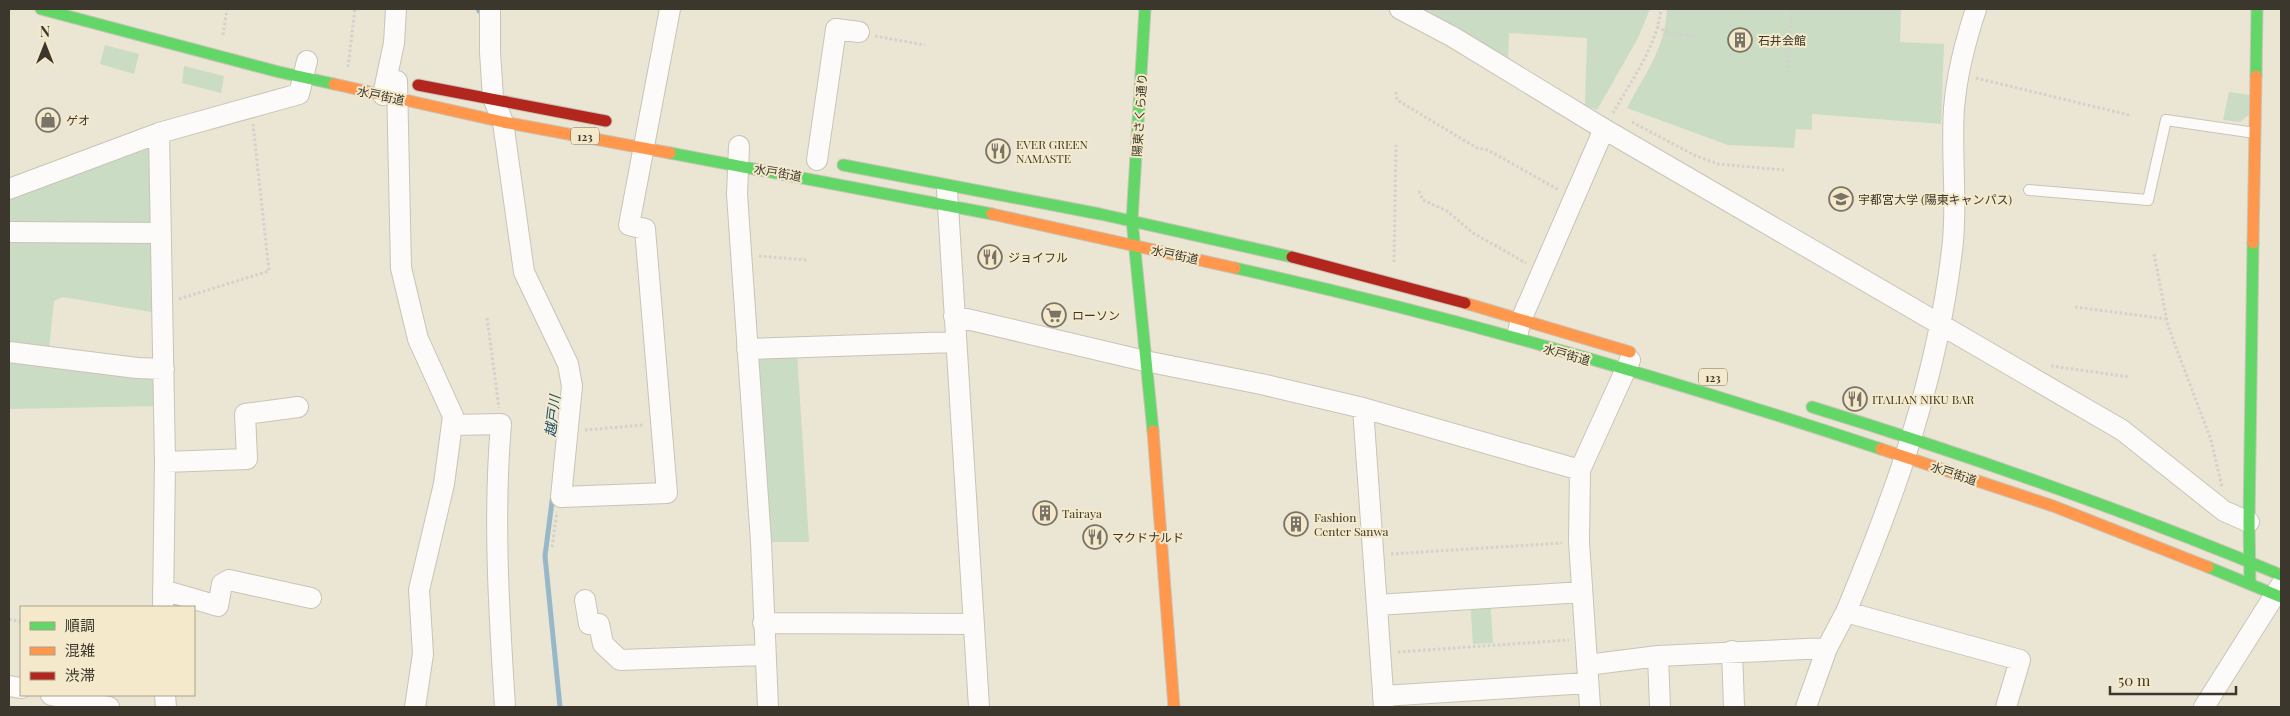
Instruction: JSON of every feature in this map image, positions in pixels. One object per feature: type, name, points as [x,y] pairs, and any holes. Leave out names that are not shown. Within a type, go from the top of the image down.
[{"type":"main road","name":"水戸街道","points":[[41,9],[173,46],[305,65],[391,88],[503,122],[646,134],[739,150],[948,204],[1352,294],[1516,339],[1634,360]]},
{"type":"main road","name":"陽東さくら通り","points":[[1145,9],[1132,220],[1133,245],[1156,465],[1174,707]]},
{"type":"main road","points":[[2250,584],[2249,522],[2257,9]]},
{"type":"main road","name":"水戸街道","points":[[348,70],[391,88],[487,97],[618,124]]},
{"type":"main road","name":"水戸街道","points":[[821,161],[1132,220],[1252,247],[1393,283],[1521,320],[1812,426],[2053,506],[2126,533],[2250,584],[2279,593]]},
{"type":"main road","name":"水戸街道","points":[[1798,402],[1912,437],[2080,495],[2281,575]]},
{"type":"street","points":[[396,9],[391,88],[401,268],[418,339],[453,416],[444,484],[419,590],[422,654],[415,707]]},
{"type":"street","points":[[490,9],[487,97],[503,122],[524,272],[568,364],[572,386],[561,497],[667,493],[645,229],[629,225],[670,9]]},
{"type":"street","points":[[1400,9],[1609,121],[1940,326],[2122,430],[2228,512],[2249,522]]},
{"type":"street","points":[[1806,707],[1827,648],[1846,612],[1876,540],[1906,457],[1936,349],[1953,240],[1954,109],[1958,74],[1961,54],[1976,9]]},
{"type":"street","points":[[821,161],[836,29],[859,32]]},
{"type":"street","points":[[9,189],[159,133],[299,94],[305,65]]},
{"type":"street","points":[[1516,339],[1521,320],[1609,121]]},
{"type":"street","points":[[159,133],[165,462],[163,598],[218,606],[222,584],[229,580],[311,598]]},
{"type":"street","points":[[739,150],[737,194],[761,542],[768,707]]},
{"type":"street","points":[[947,184],[955,342],[979,707]]},
{"type":"street","points":[[9,232],[161,233]]},
{"type":"street","points":[[954,316],[1145,361],[1262,384],[1363,408],[1580,470]]},
{"type":"street","points":[[747,349],[955,342]]},
{"type":"street","points":[[9,352],[137,368],[164,369]]},
{"type":"street","points":[[1590,707],[1579,542],[1580,470],[1634,360]]},
{"type":"street","points":[[165,462],[247,459],[244,414],[298,407]]},
{"type":"street","points":[[1363,408],[1383,702],[1588,674],[1658,656],[1827,648]]},
{"type":"street","points":[[452,425],[501,424],[496,479],[497,562],[505,707]]},
{"type":"street","points":[[1377,605],[1582,592]]},
{"type":"street","points":[[2204,707],[2279,593]]},
{"type":"street","points":[[585,600],[589,624],[599,624],[603,644],[620,660],[765,655]]},
{"type":"street","points":[[1846,612],[2020,660],[2006,707]]},
{"type":"street","points":[[763,623],[973,624]]},
{"type":"street","points":[[1732,651],[1734,707]]},
{"type":"street","points":[[1658,656],[1660,707]]},
{"type":"street","points":[[56,696],[109,707]]},
{"type":"lane","points":[[2029,190],[2148,200],[2166,120],[2255,133]]},
{"type":"path","points":[[222,40],[227,9]]},
{"type":"path","points":[[348,70],[355,9]]},
{"type":"path","points":[[1609,121],[1649,49],[1661,9]]},
{"type":"path","points":[[1788,73],[1792,9]]},
{"type":"path","points":[[1657,27],[1671,34],[1700,36]]},
{"type":"path","points":[[859,32],[925,45]]},
{"type":"path","points":[[1958,74],[2129,115]]},
{"type":"path","points":[[1396,92],[1397,100],[1477,148],[1488,150],[1574,199]]},
{"type":"path","points":[[176,300],[269,271],[251,108]]},
{"type":"path","points":[[1609,121],[1621,117]]},
{"type":"path","points":[[1629,121],[1718,164],[1784,170]]},
{"type":"path","points":[[1393,283],[1396,145]]},
{"type":"path","points":[[1419,191],[1423,200],[1447,211],[1473,233],[1542,272]]},
{"type":"path","points":[[741,254],[806,260]]},
{"type":"path","points":[[2154,254],[2167,319],[2211,440],[2228,512]]},
{"type":"path","points":[[2075,307],[2167,319]]},
{"type":"path","points":[[487,318],[501,424]]},
{"type":"path","points":[[2028,377],[2038,365],[2130,377]]},
{"type":"path","points":[[568,431],[661,424]]},
{"type":"path","points":[[552,547],[561,497]]},
{"type":"path","points":[[1373,555],[1579,542]]},
{"type":"path","points":[[1380,653],[1585,639]]},
{"type":"green space","points":[[1412,9],[1650,9],[1638,38],[1597,110],[1585,105],[1587,38],[1509,33],[1508,64]]},
{"type":"green space","points":[[1667,9],[1901,9],[1900,42],[1944,44],[1941,124],[1812,114],[1812,130],[1796,129],[1794,148],[1728,145],[1627,108],[1658,49]]},
{"type":"green space","points":[[105,45],[139,54],[134,74],[100,64]]},
{"type":"green space","points":[[184,66],[224,76],[221,93],[182,83]]},
{"type":"green space","points":[[2229,92],[2250,95],[2250,114],[2240,122],[2223,120]]},
{"type":"green space","points":[[151,148],[154,222],[150,226],[9,226],[9,196]]},
{"type":"green space","points":[[9,239],[151,239],[157,313],[63,297],[54,301],[49,350],[9,345]]},
{"type":"green space","points":[[797,352],[809,542],[761,542],[754,354]]},
{"type":"green space","points":[[9,359],[153,375],[158,381],[159,406],[9,409]]},
{"type":"green space","points":[[1490,598],[1493,643],[1473,644],[1470,599]]},
{"type":"waterway","name":"越戸川","points":[[553,494],[545,556],[560,707]]},
{"type":"traffic: fast","points":[[41,9],[279,72],[334,84]]},
{"type":"traffic: fast","points":[[1145,9],[1132,220],[1153,431]]},
{"type":"traffic: fast","points":[[2256,76],[2257,9]]},
{"type":"traffic: fast","points":[[670,153],[992,214]]},
{"type":"traffic: fast","points":[[843,165],[1100,214],[1292,257]]},
{"type":"traffic: fast","points":[[2250,584],[2249,522],[2253,243]]},
{"type":"traffic: fast","points":[[1235,268],[1398,307],[1560,350],[1722,398],[1881,449]]},
{"type":"traffic: fast","points":[[1812,407],[2048,485],[2281,575]]},
{"type":"traffic: fast","points":[[2208,567],[2281,597]]},
{"type":"traffic: slow","points":[[2253,243],[2256,76]]},
{"type":"traffic: slow","points":[[334,84],[503,122],[670,153]]},
{"type":"traffic: slow","points":[[992,214],[1235,268]]},
{"type":"traffic: slow","points":[[1465,303],[1630,352]]},
{"type":"traffic: slow","points":[[1153,431],[1174,707]]},
{"type":"traffic: slow","points":[[1881,449],[2053,506],[2208,567]]},
{"type":"traffic: jam","points":[[418,85],[606,121]]},
{"type":"traffic: jam","points":[[1292,257],[1465,303]]},
{"type":"place","name":"石井会館","points":[[1740,40]]},
{"type":"place","name":"ゲオ","points":[[48,120]]},
{"type":"place","name":"EVER GREEN NAMASTE","points":[[998,151]]},
{"type":"place","name":"宇都宮大学 (陽東キャンパス)","points":[[1841,199]]},
{"type":"place","name":"ジョイフル","points":[[990,257]]},
{"type":"place","name":"ローソン","points":[[1054,315]]},
{"type":"place","name":"ITALIAN NIKU BAR","points":[[1855,399]]},
{"type":"place","name":"Tairaya","points":[[1045,513]]},
{"type":"place","name":"Fashion Center Sanwa","points":[[1296,524]]},
{"type":"place","name":"マクドナルド","points":[[1095,537]]}]
